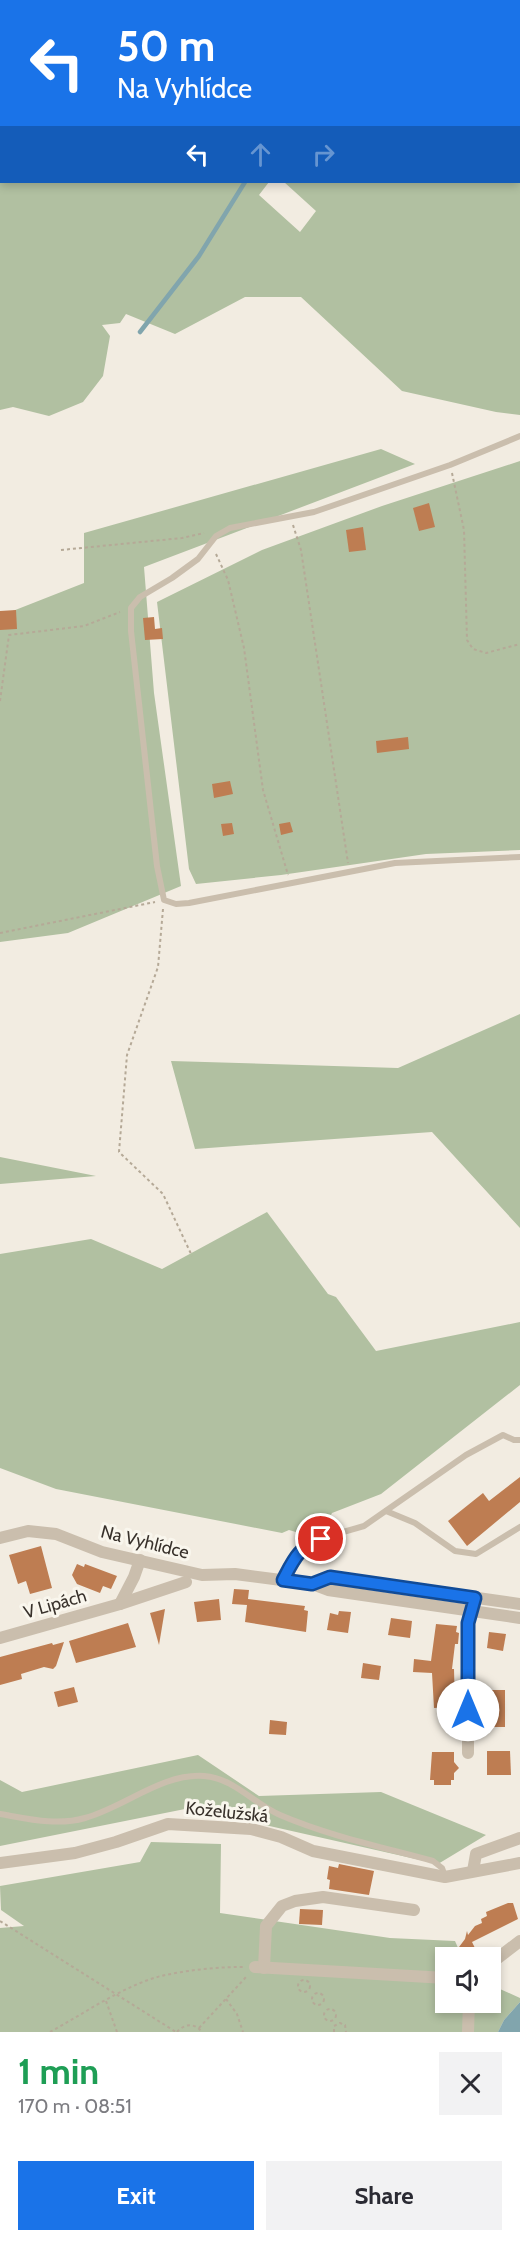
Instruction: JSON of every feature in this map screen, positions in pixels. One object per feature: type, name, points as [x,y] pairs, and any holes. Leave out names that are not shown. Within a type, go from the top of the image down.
[{"type":"street","name":"Na Vyhlídce","points":[[0,1538],[28,1531],[48,1533],[102,1552],[202,1575],[235,1574],[283,1580],[312,1584],[328,1590],[520,1618]]},
{"type":"street","points":[[283,1580],[295,1557],[306,1545],[336,1534]]},
{"type":"street","points":[[120,1604],[140,1560]]},
{"type":"street","name":"Na Vyhlídce","points":[[312,1584],[330,1577],[520,1604]]},
{"type":"street","name":"V Lipách","points":[[0,1638],[120,1604],[186,1582]]},
{"type":"street","points":[[468,1754],[468,1623],[475,1598]]},
{"type":"street","name":"Koželužská","points":[[0,1863],[75,1852],[116,1842],[168,1824],[251,1829],[281,1837],[313,1851],[445,1877],[520,1863]]},
{"type":"street","points":[[473,1871],[476,1854],[520,1838]]},
{"type":"street","points":[[414,1910],[323,1898],[295,1901],[282,1906],[266,1926],[260,1967],[435,1977]]},
{"type":"street","points":[[501,1956],[520,1941]]},
{"type":"street","points":[[468,2032],[469,2013]]},
{"type":"lane","points":[[520,436],[450,465],[314,512],[230,528],[216,536],[198,558],[172,578],[140,597],[131,608],[131,632],[157,866],[164,900],[176,904],[189,903],[395,863],[520,857]]},
{"type":"lane","points":[[336,1534],[363,1526],[466,1455],[503,1435],[520,1440]]},
{"type":"lane","points":[[386,1511],[415,1523],[455,1551],[476,1554],[520,1527]]},
{"type":"lane","points":[[0,1814],[51,1823],[85,1818],[132,1799],[163,1783],[185,1776],[211,1777],[218,1778],[251,1796],[277,1814],[314,1828],[433,1861],[442,1868],[445,1877]]},
{"type":"path","points":[[450,465],[464,530],[467,640],[473,649],[486,653],[520,644]]},
{"type":"path","points":[[291,517],[301,550],[349,872]]},
{"type":"path","points":[[61,550],[182,538],[213,531],[225,531]]},
{"type":"path","points":[[209,545],[219,558],[228,580],[244,648],[263,789],[290,883]]},
{"type":"path","points":[[0,701],[9,635],[84,626],[131,608]]},
{"type":"path","points":[[0,933],[164,900],[158,967],[127,1055],[119,1152],[163,1194],[192,1256]]},
{"type":"path","points":[[0,1921],[177,2032],[187,2025],[199,2028],[202,2032]]},
{"type":"path","points":[[50,2032],[118,1994],[160,1977],[220,1967],[260,1967]]},
{"type":"path","points":[[199,2028],[260,1967]]},
{"type":"path","points":[[309,1990],[300,1991],[297,1985],[300,1981],[308,1981],[309,1990],[314,1995]]},
{"type":"path","points":[[314,1995],[320,1993],[323,1996],[322,2004]]},
{"type":"path","points":[[314,1995],[312,2001],[314,2004],[318,2006],[322,2004]]},
{"type":"path","points":[[226,1999],[237,2014],[243,2032]]},
{"type":"path","points":[[106,2001],[117,2032]]},
{"type":"path","points":[[322,2004],[327,2009],[332,2008],[335,2011],[334,2020]]},
{"type":"path","points":[[327,2009],[324,2014],[325,2018],[328,2021],[334,2020]]},
{"type":"path","points":[[334,2020],[337,2024]]},
{"type":"path","points":[[334,2032],[337,2024]]},
{"type":"path","points":[[337,2024],[345,2025],[346,2032]]},
{"type":"green space","points":[[0,183],[268,183],[259,195],[300,232],[316,211],[285,183],[520,183],[520,415],[496,412],[402,391],[301,297],[245,297],[175,334],[126,314],[120,323],[102,325],[110,336],[103,376],[83,402],[49,416],[13,407],[0,410]]},
{"type":"green space","points":[[381,449],[415,464],[144,567],[154,693],[181,886],[68,933],[0,942],[0,616],[84,583],[84,533]]},
{"type":"green space","points":[[520,461],[520,850],[426,854],[281,875],[196,884],[189,869],[157,602],[262,550],[382,506]]},
{"type":"green space","points":[[520,1014],[520,1228],[432,1132],[195,1149],[171,1061],[398,1068]]},
{"type":"green space","points":[[0,1157],[96,1176],[0,1184]]},
{"type":"green space","points":[[267,1212],[328,1294],[336,1297],[376,1351],[520,1322],[520,1385],[381,1494],[332,1513],[328,1521],[299,1533],[289,1530],[282,1533],[56,1489],[0,1468],[0,1254],[91,1239],[162,1269]]},
{"type":"green space","points":[[198,1755],[259,1796],[381,1792],[486,1835],[438,1864],[190,1808],[0,1846],[0,1780],[22,1792]]},
{"type":"green space","points":[[151,1842],[221,1844],[220,1913],[390,1938],[455,1941],[458,1947],[435,1947],[435,2013],[501,2013],[501,1989],[520,1998],[520,2002],[504,2020],[498,2032],[0,2032],[0,1928],[24,1926],[1,1910],[0,1886],[140,1862]]},
{"type":"water","points":[[520,2002],[520,2032],[498,2032],[504,2020]]},
{"type":"building","points":[[429,503],[435,527],[419,531],[413,508]]},
{"type":"building","points":[[363,527],[366,550],[349,552],[346,530]]},
{"type":"building","points":[[16,610],[17,629],[0,630],[0,611]]},
{"type":"building","points":[[154,617],[155,629],[162,628],[163,639],[145,640],[143,618]]},
{"type":"building","points":[[408,737],[409,749],[377,753],[376,741]]},
{"type":"building","points":[[230,781],[233,794],[214,798],[212,784]]},
{"type":"building","points":[[290,822],[293,832],[281,835],[279,824]]},
{"type":"building","points":[[232,823],[234,834],[223,836],[221,824]]},
{"type":"building","points":[[520,1477],[520,1502],[467,1546],[448,1521],[483,1493],[489,1501]]},
{"type":"building","points":[[41,1546],[52,1588],[30,1594],[26,1581],[18,1584],[9,1555]]},
{"type":"building","points":[[77,1564],[84,1567],[85,1564],[117,1576],[111,1589],[103,1586],[100,1593],[77,1584],[72,1575]]},
{"type":"building","points":[[234,1589],[249,1590],[248,1599],[305,1606],[304,1610],[308,1611],[306,1632],[245,1622],[247,1605],[232,1604]]},
{"type":"building","points":[[219,1599],[221,1620],[197,1622],[194,1602]]},
{"type":"building","points":[[165,1609],[159,1645],[150,1613]]},
{"type":"building","points":[[339,1611],[351,1612],[348,1633],[327,1630],[330,1613],[338,1615]]},
{"type":"building","points":[[391,1618],[412,1621],[410,1638],[388,1635]]},
{"type":"building","points":[[128,1623],[136,1647],[76,1663],[69,1641]]},
{"type":"building","points":[[436,1624],[457,1626],[456,1632],[459,1633],[458,1644],[455,1644],[452,1669],[454,1669],[455,1707],[434,1708],[432,1673],[413,1672],[414,1659],[431,1661]]},
{"type":"building","points":[[489,1632],[506,1634],[503,1651],[487,1648]]},
{"type":"building","points":[[64,1642],[53,1669],[44,1667],[21,1674],[22,1679],[0,1685],[0,1657]]},
{"type":"building","points":[[363,1663],[381,1666],[379,1680],[361,1678]]},
{"type":"building","points":[[74,1687],[78,1702],[58,1707],[54,1692]]},
{"type":"building","points":[[487,1690],[505,1690],[505,1727],[487,1727],[487,1721],[484,1721],[484,1696]]},
{"type":"building","points":[[270,1720],[287,1722],[286,1735],[269,1734]]},
{"type":"building","points":[[487,1751],[510,1751],[511,1775],[487,1775]]},
{"type":"building","points":[[432,1752],[454,1752],[454,1762],[459,1768],[454,1773],[451,1785],[434,1785],[434,1780],[430,1780]]},
{"type":"building","points":[[339,1864],[374,1871],[369,1895],[329,1889],[330,1880],[327,1879],[329,1866],[338,1868]]},
{"type":"building","points":[[513,1903],[518,1919],[472,1942],[474,1947],[459,1947],[467,1931],[468,1935],[475,1926],[482,1923],[481,1919],[487,1916],[486,1912]]},
{"type":"building","points":[[300,1909],[323,1910],[322,1925],[299,1924]]},
{"type":"waterway","points":[[140,332],[199,256],[244,183]]},
{"type":"route","points":[[321,1539],[306,1545],[295,1557],[283,1580],[312,1584],[330,1577],[475,1598],[468,1623],[468,1710]]}]
